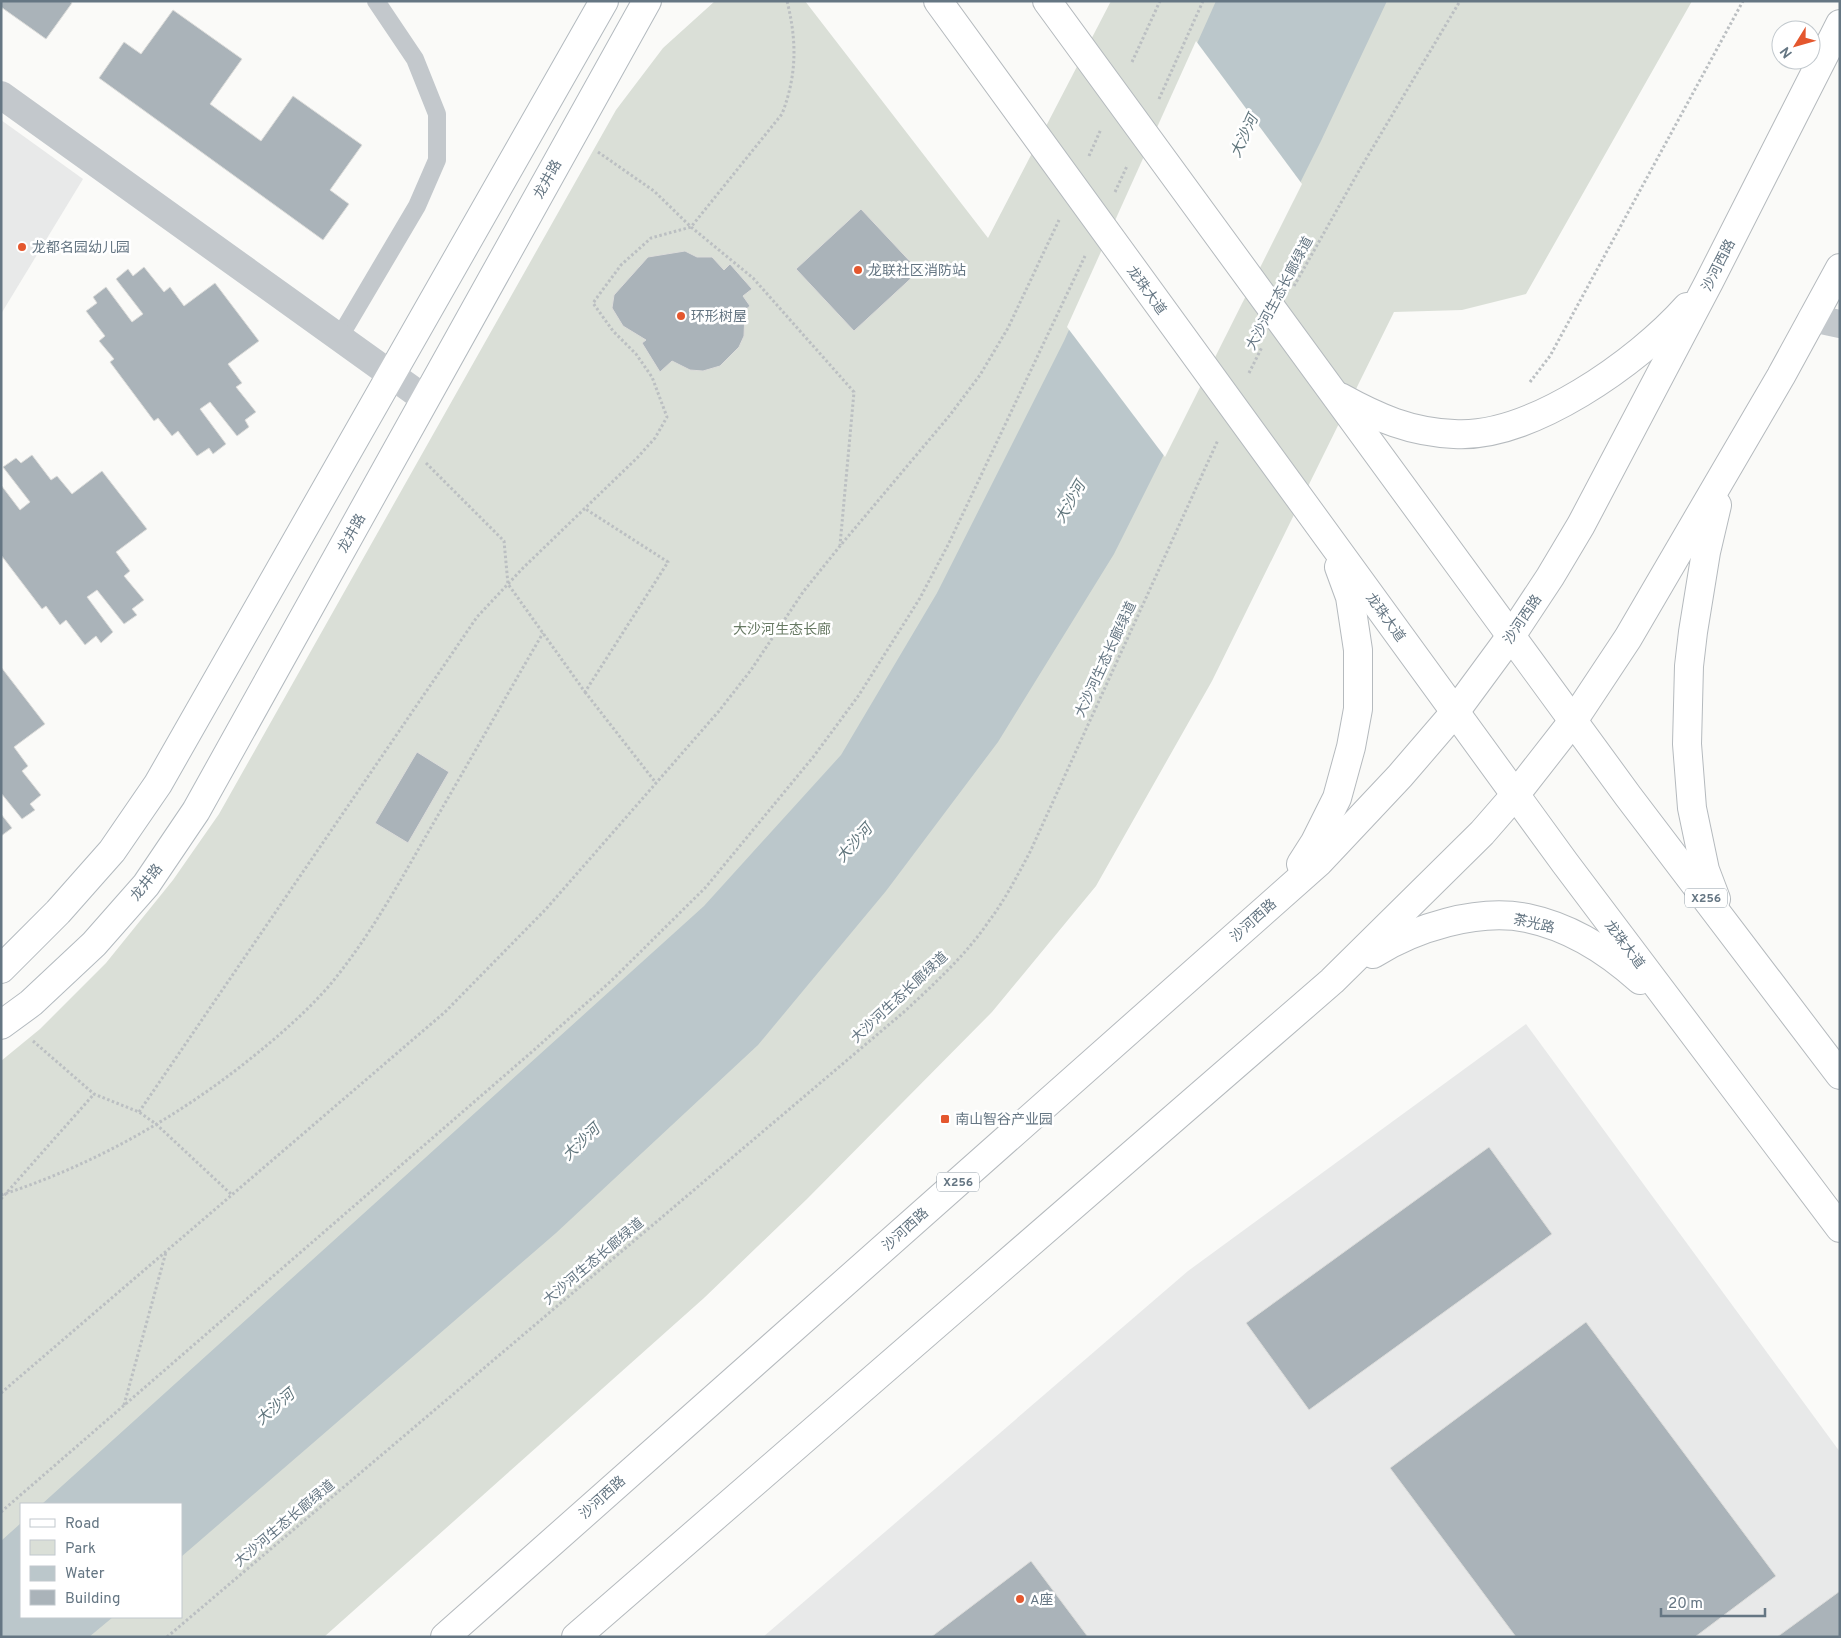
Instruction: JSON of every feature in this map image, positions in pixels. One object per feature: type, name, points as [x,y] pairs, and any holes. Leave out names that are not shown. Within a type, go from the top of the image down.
[{"type":"main road","points":[[1,969],[58,912],[112,851],[158,784],[604,1]]},
{"type":"main road","name":"龙井路","points":[[5,1022],[31,1003],[94,944],[146,885],[196,811],[647,1]]},
{"type":"main road","name":"龙珠大道","points":[[938,1],[1455,712],[1686,1026],[1840,1228]]},
{"type":"main road","points":[[1047,1],[1511,636]]},
{"type":"main road","name":"沙河西路","points":[[445,1637],[1318,862],[1419,755],[1455,712],[1511,636],[1550,577],[1581,525],[1709,282],[1840,24]]},
{"type":"main road","points":[[576,1637],[1332,981],[1460,855],[1516,794],[1573,721],[1647,609],[1840,268]]},
{"type":"main road","points":[[1334,394],[1370,414],[1410,429],[1454,434],[1491,432],[1519,424],[1567,401],[1620,366],[1653,340],[1681,314],[1709,282]]},
{"type":"main road","points":[[1728,928],[1704,870],[1692,808],[1687,744],[1687,698],[1692,640],[1706,552],[1713,519],[1732,461]]},
{"type":"main road","points":[[1280,896],[1315,842],[1337,798],[1351,747],[1358,710],[1358,650],[1350,597],[1328,538]]},
{"type":"main road","name":"X256","points":[[1511,636],[1840,1075]]},
{"type":"main road","name":"茶光路","points":[[1332,981],[1378,950],[1422,929],[1466,919],[1506,916],[1525,918],[1563,930],[1606,953],[1655,992],[1686,1026]]},
{"type":"street","points":[[1,94],[425,399]]},
{"type":"street","points":[[1812,318],[1840,324]]},
{"type":"lane","points":[[339,338],[417,206],[437,160],[437,114],[415,59],[376,1]]},
{"type":"path","points":[[139,1112],[477,617],[655,438],[667,416],[652,378],[636,354],[613,331],[593,303],[621,265],[651,238],[691,227],[782,114],[792,77],[794,52],[793,26],[787,1]]},
{"type":"path","points":[[1131,64],[1160,1]]},
{"type":"path","points":[[1156,106],[1202,1]]},
{"type":"path","name":"大沙河生态长廊绿道","points":[[1292,290],[1360,169],[1460,1]]},
{"type":"path","points":[[1526,386],[1550,356],[1743,1]]},
{"type":"path","points":[[1086,162],[1102,127]]},
{"type":"path","points":[[573,134],[654,191],[691,227],[753,278],[854,392],[840,546]]},
{"type":"path","points":[[1114,195],[1130,159]]},
{"type":"path","points":[[1,1393],[445,1012],[546,909],[719,711],[751,670],[803,592],[950,415],[980,375],[1008,328],[1061,216]]},
{"type":"path","points":[[1,1512],[534,1050],[666,927],[731,859],[814,756],[859,695],[920,598],[949,543],[1088,249]]},
{"type":"path","name":"大沙河生态长廊绿道","points":[[1246,378],[1266,339]]},
{"type":"path","name":"大沙河生态长廊绿道","points":[[167,1637],[905,1011],[936,983],[966,951],[989,922],[1030,852],[1219,437]]},
{"type":"path","points":[[402,440],[504,541],[508,584],[585,692],[656,783]]},
{"type":"path","points":[[584,508],[668,562],[585,692]]},
{"type":"path","points":[[1,1195],[80,1165],[193,1102],[274,1040],[305,1011],[329,986],[378,919],[543,632]]},
{"type":"path","points":[[5,1022],[94,1094],[139,1112],[156,1124],[232,1195]]},
{"type":"path","points":[[1,1199],[94,1094]]},
{"type":"path","points":[[124,1406],[166,1251]]},
{"type":"shaded area","name":"龙都名园幼儿园","points":[[1,120],[83,179],[1,314]]},
{"type":"shaded area","points":[[1526,1024],[1840,1452],[1840,1637],[763,1637],[1188,1271]]},
{"type":"green space","name":"大沙河生态长廊","points":[[715,1],[805,1],[988,238],[1111,1],[1692,1],[1526,294],[1462,310],[1394,312],[1212,681],[1096,886],[992,1012],[807,1199],[704,1298],[324,1637],[1,1637],[1,1061],[40,1029],[106,963],[173,880],[219,814],[616,110],[663,48]]},
{"type":"water","name":"大沙河","points":[[1216,1],[1387,1],[1320,143],[1114,554],[998,742],[886,891],[758,1045],[556,1233],[182,1556],[182,1503],[43,1503],[704,906],[841,755],[937,593],[1064,341]]},
{"type":"water","points":[[20,1524],[20,1618],[112,1618],[89,1637],[1,1637],[1,1541]]},
{"type":"pier","points":[[1196,41],[1302,184],[1165,457],[1067,327]]},
{"type":"building","points":[[1,1],[69,1],[72,3],[46,39],[1,7]]},
{"type":"building","points":[[173,10],[242,59],[210,104],[261,141],[293,96],[362,145],[330,190],[349,204],[323,240],[99,78],[124,42],[141,54]]},
{"type":"building","name":"龙联社区消防站","points":[[861,209],[919,271],[854,331],[796,269]]},
{"type":"building","name":"环形树屋","points":[[685,251],[697,257],[712,257],[724,270],[730,264],[752,289],[743,296],[750,306],[745,310],[744,336],[739,347],[720,366],[703,371],[690,370],[672,361],[660,372],[642,343],[646,340],[623,326],[612,308],[614,295],[648,257]]},
{"type":"building","points":[[144,267],[164,292],[170,287],[184,306],[215,283],[259,341],[228,364],[242,383],[236,387],[256,412],[245,420],[249,427],[237,436],[210,402],[200,409],[226,444],[213,454],[209,448],[197,456],[178,431],[172,436],[158,418],[154,421],[110,362],[114,359],[99,341],[105,336],[86,311],[97,303],[93,297],[106,287],[132,322],[143,314],[116,279],[128,269],[133,276]]},
{"type":"building","points":[[32,455],[51,480],[57,476],[72,494],[102,471],[147,529],[116,552],[130,571],[124,576],[144,600],[132,609],[137,615],[124,624],[97,590],[87,597],[113,632],[101,643],[96,636],[85,645],[66,620],[60,625],[46,606],[42,609],[1,555],[1,485],[20,510],[30,502],[3,467],[16,458],[21,463]]},
{"type":"building","points":[[1,667],[45,724],[14,747],[28,766],[22,771],[41,795],[30,804],[35,810],[22,819],[1,793]]},
{"type":"building","points":[[417,752],[449,772],[408,843],[375,823]]},
{"type":"building","points":[[1,814],[12,828],[1,836]]},
{"type":"building","points":[[1489,1147],[1552,1234],[1309,1410],[1246,1323]]},
{"type":"building","points":[[1586,1322],[1776,1576],[1695,1637],[1516,1637],[1390,1468]]},
{"type":"building","name":"A座","points":[[1031,1561],[1088,1637],[931,1637]]},
{"type":"building","points":[[1840,1591],[1840,1637],[1777,1637]]},
{"type":"place","name":"龙都名园幼儿园","points":[[22,247]]},
{"type":"place","name":"龙联社区消防站","points":[[858,270]]},
{"type":"place","name":"环形树屋","points":[[681,316]]},
{"type":"place","name":"南山智谷产业园","points":[[945,1119]]},
{"type":"place","name":"A座","points":[[1020,1599]]}]
